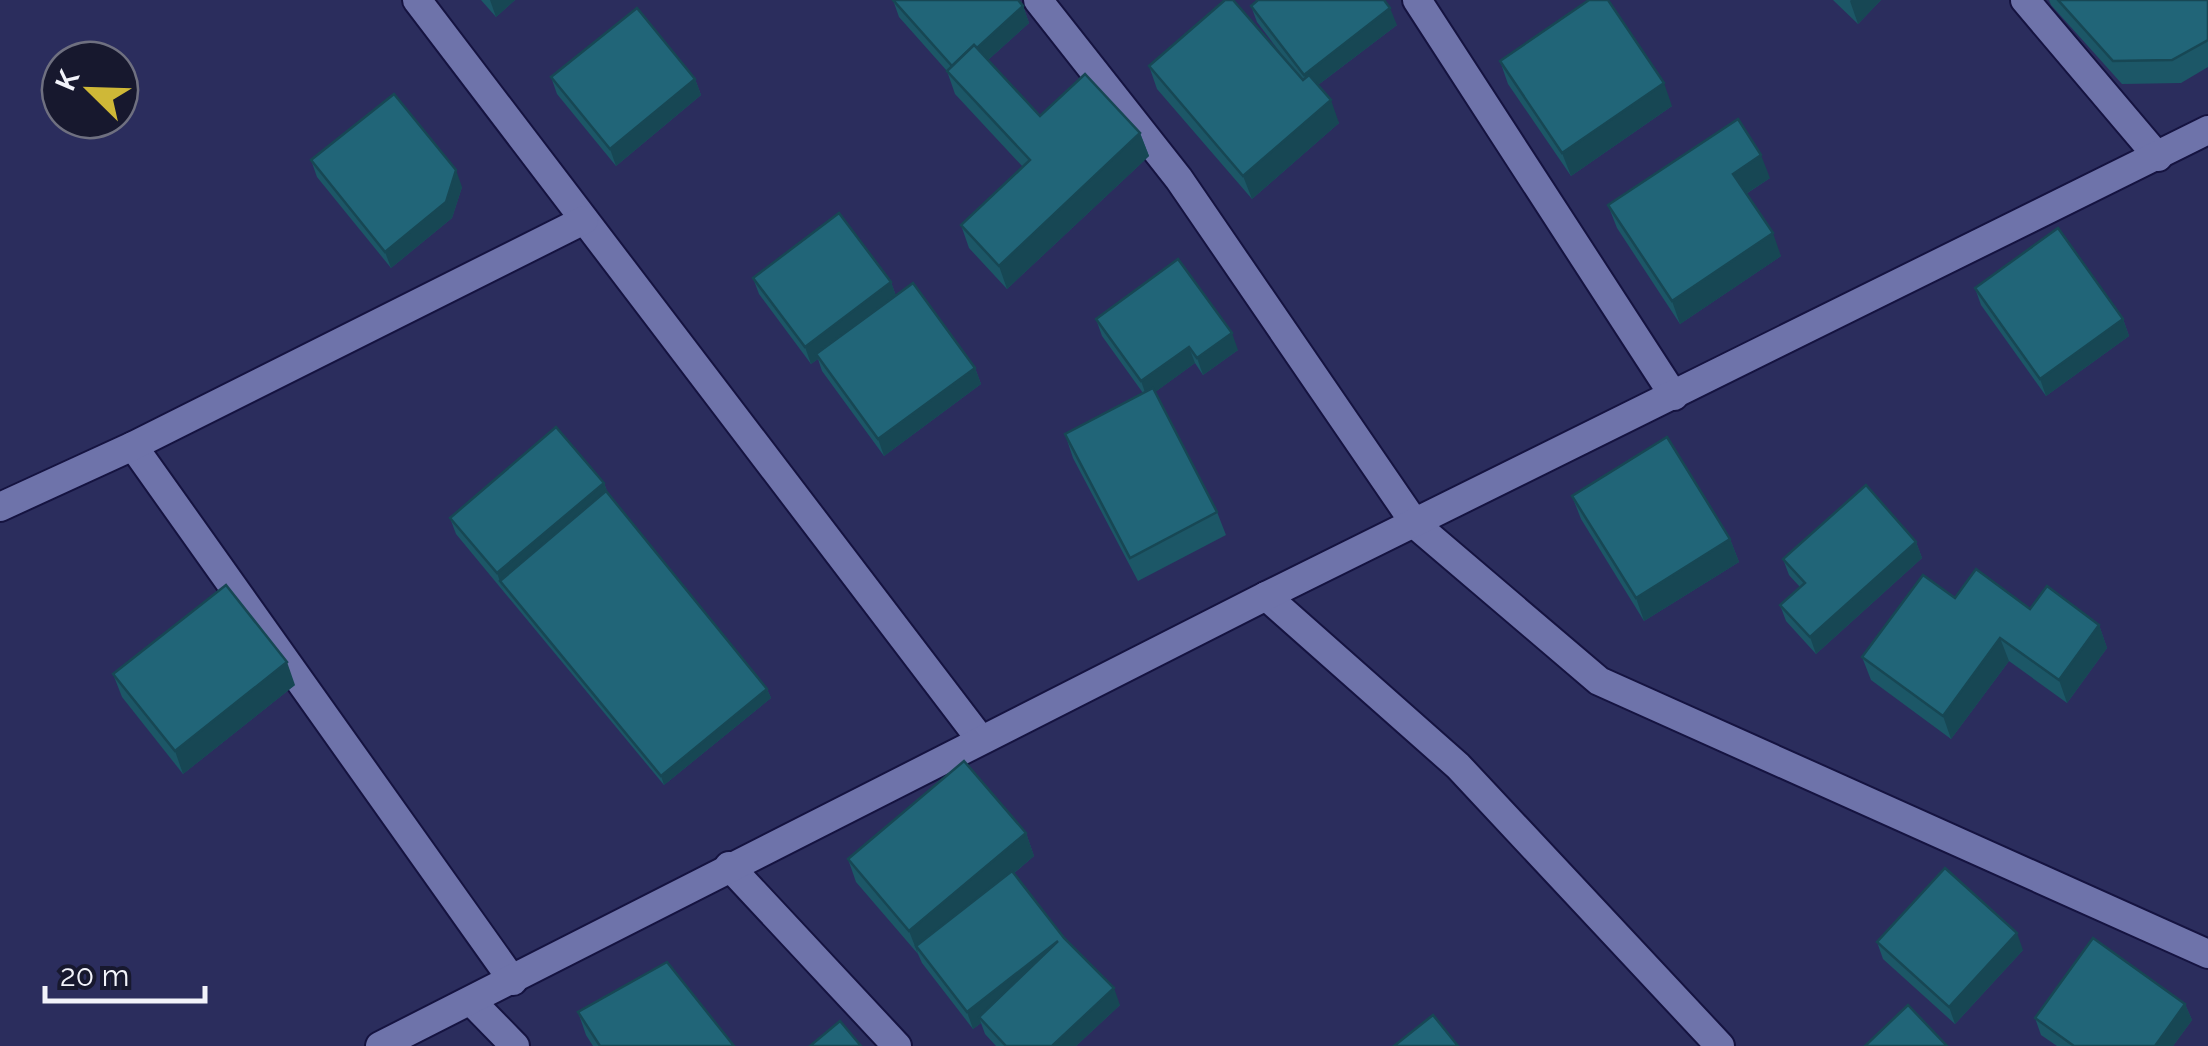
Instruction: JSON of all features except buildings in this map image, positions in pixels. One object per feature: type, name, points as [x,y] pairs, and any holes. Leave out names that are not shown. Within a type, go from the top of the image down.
[{"type":"street","points":[[417,0],[981,740]]},
{"type":"street","points":[[1038,0],[1179,179],[1416,525],[1599,681],[2208,954]]},
{"type":"street","points":[[1417,0],[1674,396]]},
{"type":"street","points":[[2025,0],[2158,157]]},
{"type":"street","points":[[380,1046],[1266,596],[2208,130]]},
{"type":"street","points":[[0,507],[133,446],[584,220]]},
{"type":"street","points":[[133,446],[513,981]]},
{"type":"street","points":[[1266,596],[1458,766],[1703,1040]]},
{"type":"street","points":[[730,866],[897,1046]]},
{"type":"street","points":[[472,1002],[514,1046]]}]
